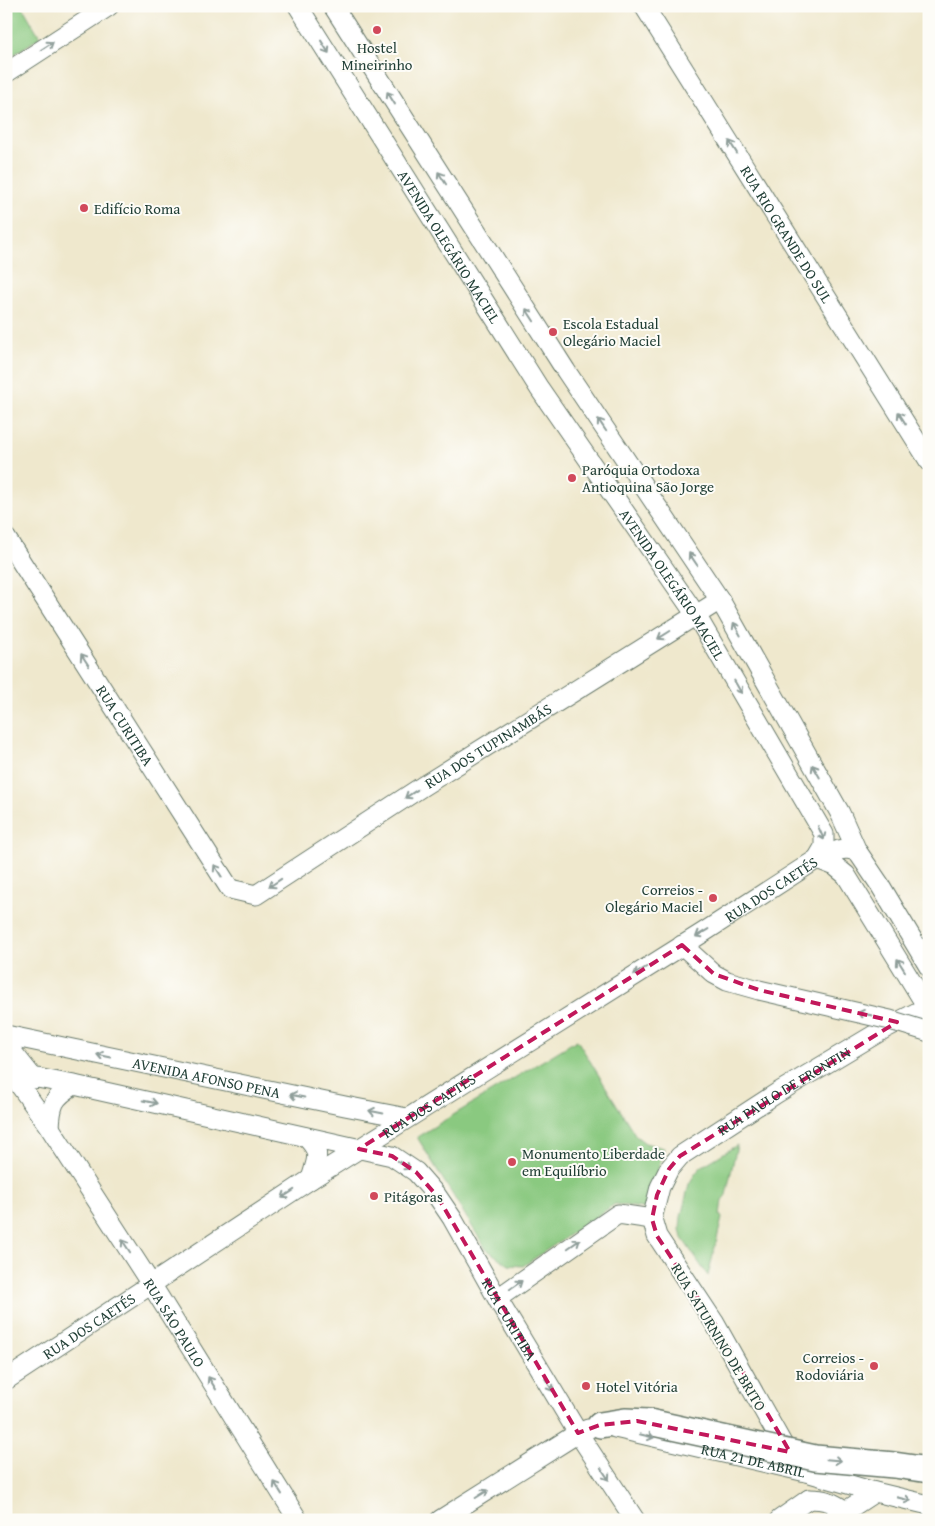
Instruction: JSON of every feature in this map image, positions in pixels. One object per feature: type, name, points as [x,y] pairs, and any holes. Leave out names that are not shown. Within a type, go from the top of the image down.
[{"type":"highway","points":[[589,1429],[624,1421],[649,1422],[815,1458],[929,1470]]},
{"type":"main road","points":[[6,72],[109,6]]},
{"type":"main road","name":"AVENIDA OLEGÁRIO MACIEL","points":[[298,6],[539,388],[696,615],[824,834],[824,848],[817,859]]},
{"type":"main road","name":"AVENIDA OLEGÁRIO MACIEL","points":[[333,6],[566,370],[720,600],[840,813],[857,851],[880,885],[929,967]]},
{"type":"main road","name":"RUA RIO GRANDE DO SUL","points":[[644,6],[929,461]]},
{"type":"main road","name":"RUA CURITIBA","points":[[6,538],[230,890],[256,895]]},
{"type":"main road","name":"RUA DOS TUPINAMBÁS","points":[[256,895],[376,816],[720,600]]},
{"type":"main road","name":"RUA DOS CAETÉS","points":[[6,1380],[310,1179],[817,859],[839,850],[857,851]]},
{"type":"main road","points":[[817,859],[835,866],[846,875],[928,1006]]},
{"type":"main road","points":[[682,945],[714,974],[727,981],[890,1020],[929,1032]]},
{"type":"main road","name":"RUA PAULO DE FRONTIN","points":[[652,1219],[657,1195],[669,1169],[680,1156],[777,1092],[884,1029],[928,1006]]},
{"type":"main road","name":"AVENIDA AFONSO PENA","points":[[6,1035],[408,1118]]},
{"type":"main road","points":[[6,1044],[34,1078]]},
{"type":"main road","points":[[8,1071],[359,1149]]},
{"type":"main road","name":"RUA SÃO PAULO","points":[[8,1071],[50,1128],[151,1284],[298,1520]]},
{"type":"main road","points":[[50,1128],[50,1109],[59,1095],[74,1085]]},
{"type":"main road","points":[[306,1136],[315,1146],[317,1153],[310,1179]]},
{"type":"main road","name":"RUA CURITIBA","points":[[359,1149],[392,1156],[416,1172],[437,1196],[452,1218],[498,1298],[589,1429],[635,1520]]},
{"type":"main road","points":[[498,1298],[618,1214],[652,1219]]},
{"type":"main road","name":"RUA SATURNINO DE BRITO","points":[[652,1219],[657,1236],[714,1322],[783,1445],[806,1472]]},
{"type":"main road","points":[[440,1520],[589,1429]]},
{"type":"main road","name":"RUA 21 DE ABRIL","points":[[589,1429],[806,1472],[929,1506]]},
{"type":"main road","points":[[806,1472],[809,1499]]},
{"type":"main road","points":[[779,1520],[809,1499],[823,1499],[833,1502],[839,1515],[875,1492]]},
{"type":"highlighted area","points":[[682,945],[714,974],[759,990],[897,1022],[680,1156],[669,1169],[657,1195],[652,1219],[657,1236],[714,1322],[790,1452],[637,1421],[600,1425],[578,1433],[437,1196],[416,1172],[392,1156],[359,1149]]},
{"type":"green space","points":[[6,6],[22,6],[40,37],[7,59]]},
{"type":"green space","points":[[577,1040],[636,1136],[645,1143],[664,1148],[648,1209],[615,1204],[523,1266],[509,1265],[486,1249],[417,1137]]},
{"type":"green space","points":[[737,1145],[726,1195],[722,1200],[720,1215],[722,1218],[708,1276],[682,1238],[680,1229],[681,1217],[689,1184],[695,1174],[701,1167]]},
{"type":"place","name":"Hostel Mineirinho","points":[[377,30]]},
{"type":"place","name":"Edifício Roma","points":[[84,208]]},
{"type":"place","name":"Escola Estadual Olegário Maciel","points":[[553,332]]},
{"type":"place","name":"Paróquia Ortodoxa Antioquina São Jorge","points":[[572,478]]},
{"type":"place","name":"Correios - Olegário Maciel","points":[[713,898]]},
{"type":"place","name":"Monumento Liberdade em Equilíbrio","points":[[512,1162]]},
{"type":"place","name":"Pitágoras","points":[[374,1196]]},
{"type":"place","name":"Correios - Rodoviária","points":[[874,1366]]},
{"type":"place","name":"Hotel Vitória","points":[[586,1386]]}]
